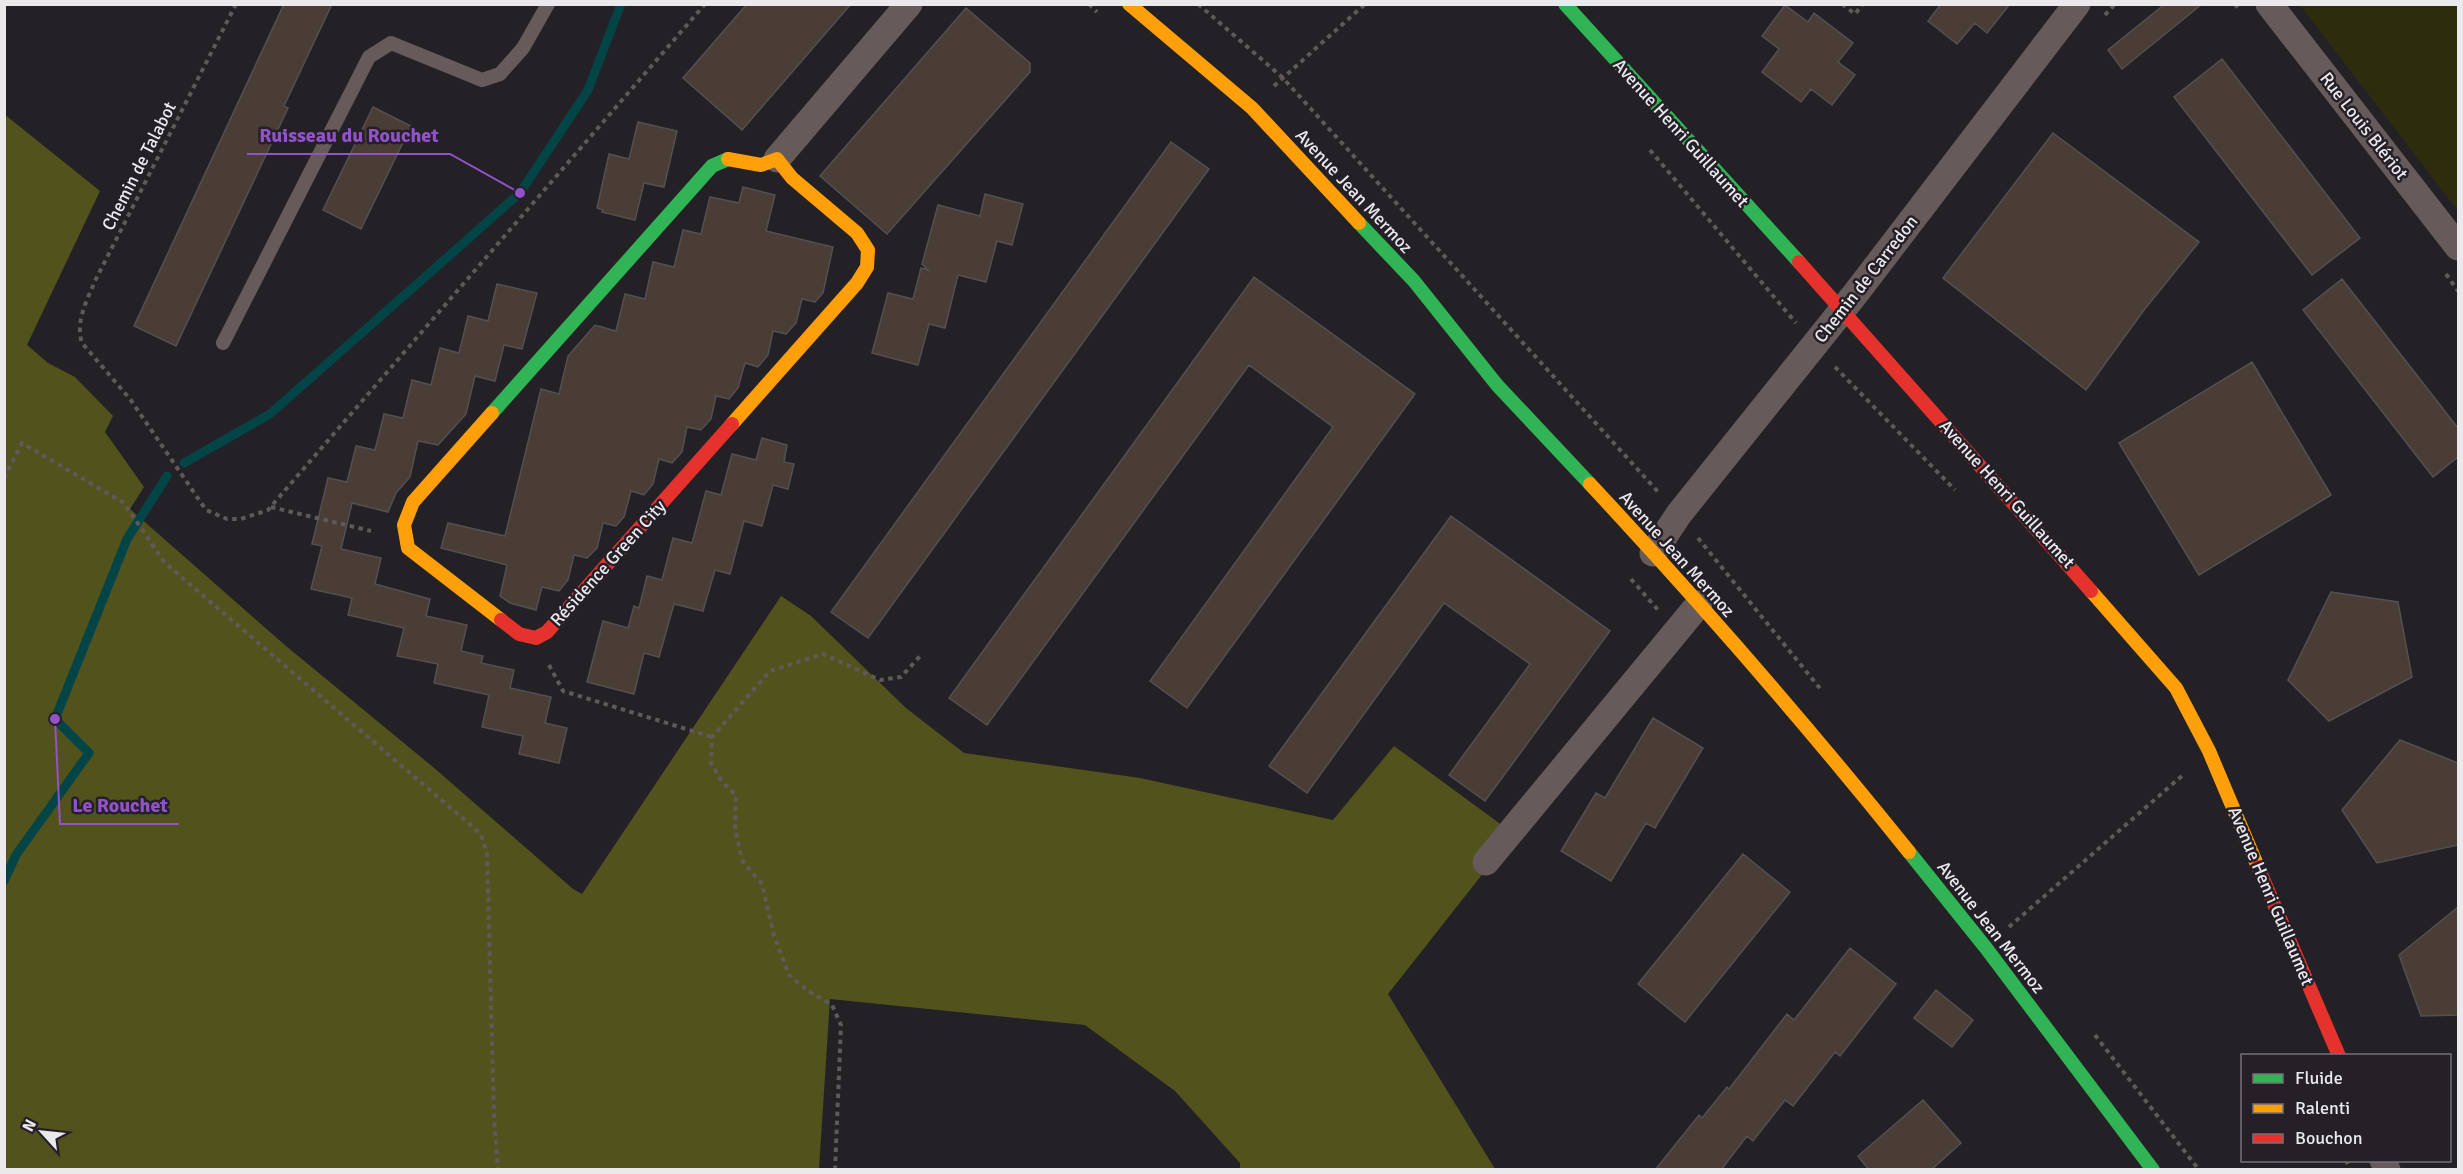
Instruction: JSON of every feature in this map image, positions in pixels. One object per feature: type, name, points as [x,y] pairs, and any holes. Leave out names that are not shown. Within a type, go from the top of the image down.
[{"type":"street","points":[[402,535],[404,518],[413,502],[712,166],[728,159],[761,165],[777,159],[909,4]]},
{"type":"street","name":"Avenue Jean Mermoz","points":[[1129,4],[1252,108],[1414,281],[1497,385],[1699,604],[1842,768],[1986,948],[2153,1170]]},
{"type":"street","name":"Avenue Henri Guillaumet","points":[[1565,4],[2135,639],[2176,688],[2209,751],[2337,1054]]},
{"type":"street","name":"Chemin de Carredon","points":[[1653,553],[1679,514],[1814,346],[2077,4]]},
{"type":"street","name":"Rue Louis Blériot","points":[[2269,4],[2458,247]]},
{"type":"street","name":"Résidence Green City","points":[[402,535],[408,548],[519,634],[536,638],[546,632],[857,284],[867,267],[868,250],[857,233],[792,178],[777,159]]},
{"type":"street","points":[[1486,862],[1699,604]]},
{"type":"lane","points":[[223,343],[369,57],[391,42],[482,80],[500,74],[523,48],[548,4]]},
{"type":"path","name":"Chemin de Talabot","points":[[236,4],[95,281],[84,306],[79,333],[82,343],[130,399],[206,510],[227,519],[241,519],[271,507]]},
{"type":"path","points":[[402,535],[384,534],[271,507],[705,4]]},
{"type":"path","points":[[1252,108],[1282,77],[1365,4]]},
{"type":"path","points":[[1842,4],[1855,14],[1863,4]]},
{"type":"path","points":[[1648,148],[1814,346],[1958,493]]},
{"type":"path","points":[[4,478],[22,442],[124,503],[164,562],[481,834],[487,854],[494,1117],[498,1170]]},
{"type":"path","points":[[536,638],[563,691],[712,737]]},
{"type":"path","points":[[835,1170],[841,1025],[832,1005],[807,990],[789,975],[774,936],[762,884],[742,860],[735,829],[736,796],[711,763],[712,737],[770,671],[823,654],[880,680],[901,677],[922,654]]},
{"type":"path","points":[[2180,762],[2190,784]]},
{"type":"path","points":[[1986,948],[2186,773]]},
{"type":"shaded area","points":[[2300,5],[2458,5],[2458,211]]},
{"type":"shaded area","points":[[4,114],[100,191],[27,345],[48,363],[75,377],[113,416],[105,432],[144,487],[130,509],[286,646],[433,767],[573,889],[582,894],[781,596],[811,616],[906,708],[964,753],[1140,778],[1333,820],[1394,746],[1514,834],[1388,994],[1495,1169],[1240,1169],[1240,1163],[1175,1091],[1085,1025],[830,999],[819,1169],[5,1169]]},
{"type":"building","points":[[284,4],[332,4],[284,106],[288,108],[176,346],[134,326]]},
{"type":"building","points":[[747,4],[851,4],[742,130],[683,78]]},
{"type":"building","points":[[1941,4],[2010,4],[1987,33],[1975,23],[1957,44],[1928,21]]},
{"type":"building","points":[[2165,4],[2202,4],[2122,69],[2108,50]]},
{"type":"building","points":[[1785,5],[1808,22],[1814,13],[1853,43],[1838,62],[1855,75],[1832,105],[1811,89],[1801,102],[1762,72],[1779,49],[1762,36]]},
{"type":"building","points":[[966,8],[1030,63],[1030,72],[887,234],[820,176]]},
{"type":"building","points":[[2222,59],[2360,238],[2312,275],[2174,97]]},
{"type":"building","points":[[373,107],[411,126],[361,229],[323,210]]},
{"type":"building","points":[[638,122],[677,131],[664,187],[644,183],[635,220],[602,212],[603,210],[597,208],[609,154],[629,159]]},
{"type":"building","points":[[2053,133],[2199,242],[2144,310],[2086,390],[1943,278]]},
{"type":"building","points":[[1171,142],[1209,169],[868,638],[831,612]]},
{"type":"building","points":[[743,187],[775,195],[766,231],[833,247],[823,293],[815,302],[802,299],[796,323],[786,334],[773,331],[768,355],[758,367],[745,363],[738,388],[729,399],[716,396],[711,419],[701,430],[687,427],[682,452],[672,463],[659,459],[653,484],[644,495],[631,491],[624,517],[616,526],[603,523],[597,548],[587,558],[574,555],[568,580],[559,591],[542,587],[536,610],[510,603],[500,596],[507,565],[441,548],[448,523],[505,536],[541,389],[559,394],[568,356],[595,325],[616,331],[625,294],[645,299],[653,262],[674,267],[683,230],[701,234],[710,197],[739,203]]},
{"type":"building","points":[[985,194],[1023,204],[1012,245],[997,241],[986,282],[958,275],[945,328],[929,324],[918,365],[872,353],[888,293],[913,299],[921,268],[928,270],[922,264],[938,205],[980,216]]},
{"type":"building","points":[[1254,277],[1415,394],[1187,708],[1150,681],[1333,427],[1249,365],[987,725],[949,698]]},
{"type":"building","points":[[2342,279],[2458,428],[2458,457],[2433,477],[2303,310]]},
{"type":"building","points":[[497,284],[537,293],[522,349],[504,345],[495,381],[475,376],[466,414],[438,445],[418,441],[410,477],[396,493],[388,512],[352,503],[341,549],[381,558],[375,584],[430,599],[426,616],[467,625],[461,651],[483,656],[481,663],[514,670],[510,688],[551,697],[545,723],[567,728],[559,763],[519,754],[523,736],[482,727],[489,695],[434,683],[438,664],[397,656],[404,628],[348,615],[352,598],[311,589],[322,546],[312,544],[328,478],[347,482],[356,446],[375,450],[384,414],[403,418],[412,380],[431,385],[440,348],[459,353],[468,316],[488,321]]},
{"type":"building","points":[[2252,362],[2331,495],[2199,575],[2119,443]]},
{"type":"building","points":[[762,438],[787,445],[784,462],[794,464],[788,489],[773,485],[762,526],[744,521],[730,574],[715,570],[703,611],[674,604],[659,657],[644,653],[634,694],[587,682],[603,621],[628,628],[634,606],[639,608],[647,576],[662,580],[673,538],[692,543],[706,491],[721,495],[732,454],[756,460]]},
{"type":"building","points":[[1451,516],[1610,631],[1485,801],[1449,775],[1530,664],[1444,603],[1307,793],[1269,766]]},
{"type":"building","points":[[2331,592],[2398,602],[2412,677],[2329,721],[2288,680]]},
{"type":"building","points":[[1653,718],[1703,748],[1655,828],[1646,823],[1611,881],[1561,851],[1596,793],[1605,798]]},
{"type":"building","points":[[2400,740],[2458,763],[2458,845],[2377,863],[2342,810]]},
{"type":"building","points":[[1743,854],[1790,892],[1685,1022],[1638,984]]},
{"type":"building","points":[[2458,907],[2458,1015],[2421,1016],[2399,955]]},
{"type":"building","points":[[1850,948],[1896,984],[1840,1056],[1835,1052],[1793,1106],[1785,1100],[1753,1141],[1747,1136],[1721,1170],[1655,1170],[1699,1115],[1702,1118],[1727,1087],[1729,1089],[1787,1014],[1794,1020]]},
{"type":"building","points":[[1936,990],[1973,1020],[1952,1047],[1914,1018]]},
{"type":"building","points":[[1923,1100],[1961,1143],[1931,1170],[1869,1170],[1858,1156]]},
{"type":"waterway","points":[[184,463],[270,414],[520,193],[588,90],[621,4]]},
{"type":"waterway","points":[[4,881],[16,855],[89,753],[55,719],[127,539],[167,476]]},
{"type":"traffic: fast","points":[[1565,4],[1799,262]]},
{"type":"traffic: fast","points":[[492,413],[712,166],[728,159]]},
{"type":"traffic: fast","points":[[1359,223],[1414,281],[1497,385],[1590,484]]},
{"type":"traffic: fast","points":[[1909,852],[1986,948],[2153,1170]]},
{"type":"traffic: slow","points":[[1129,4],[1252,108],[1359,223]]},
{"type":"traffic: slow","points":[[728,159],[761,165],[777,159],[792,178],[857,233],[868,250],[867,267],[857,283],[732,424]]},
{"type":"traffic: slow","points":[[492,413],[413,502],[404,525],[408,548],[501,620]]},
{"type":"traffic: slow","points":[[1590,484],[1753,665],[1909,852]]},
{"type":"traffic: slow","points":[[2091,591],[2176,688],[2209,751],[2258,867]]},
{"type":"traffic: jam","points":[[1799,262],[2091,591]]},
{"type":"traffic: jam","points":[[501,620],[519,634],[536,638],[547,632],[732,424]]},
{"type":"traffic: jam","points":[[2258,867],[2338,1054]]},
{"type":"place","name":"Ruisseau du Rouchet","points":[[520,193]]},
{"type":"place","name":"Le Rouchet","points":[[55,719]]}]
